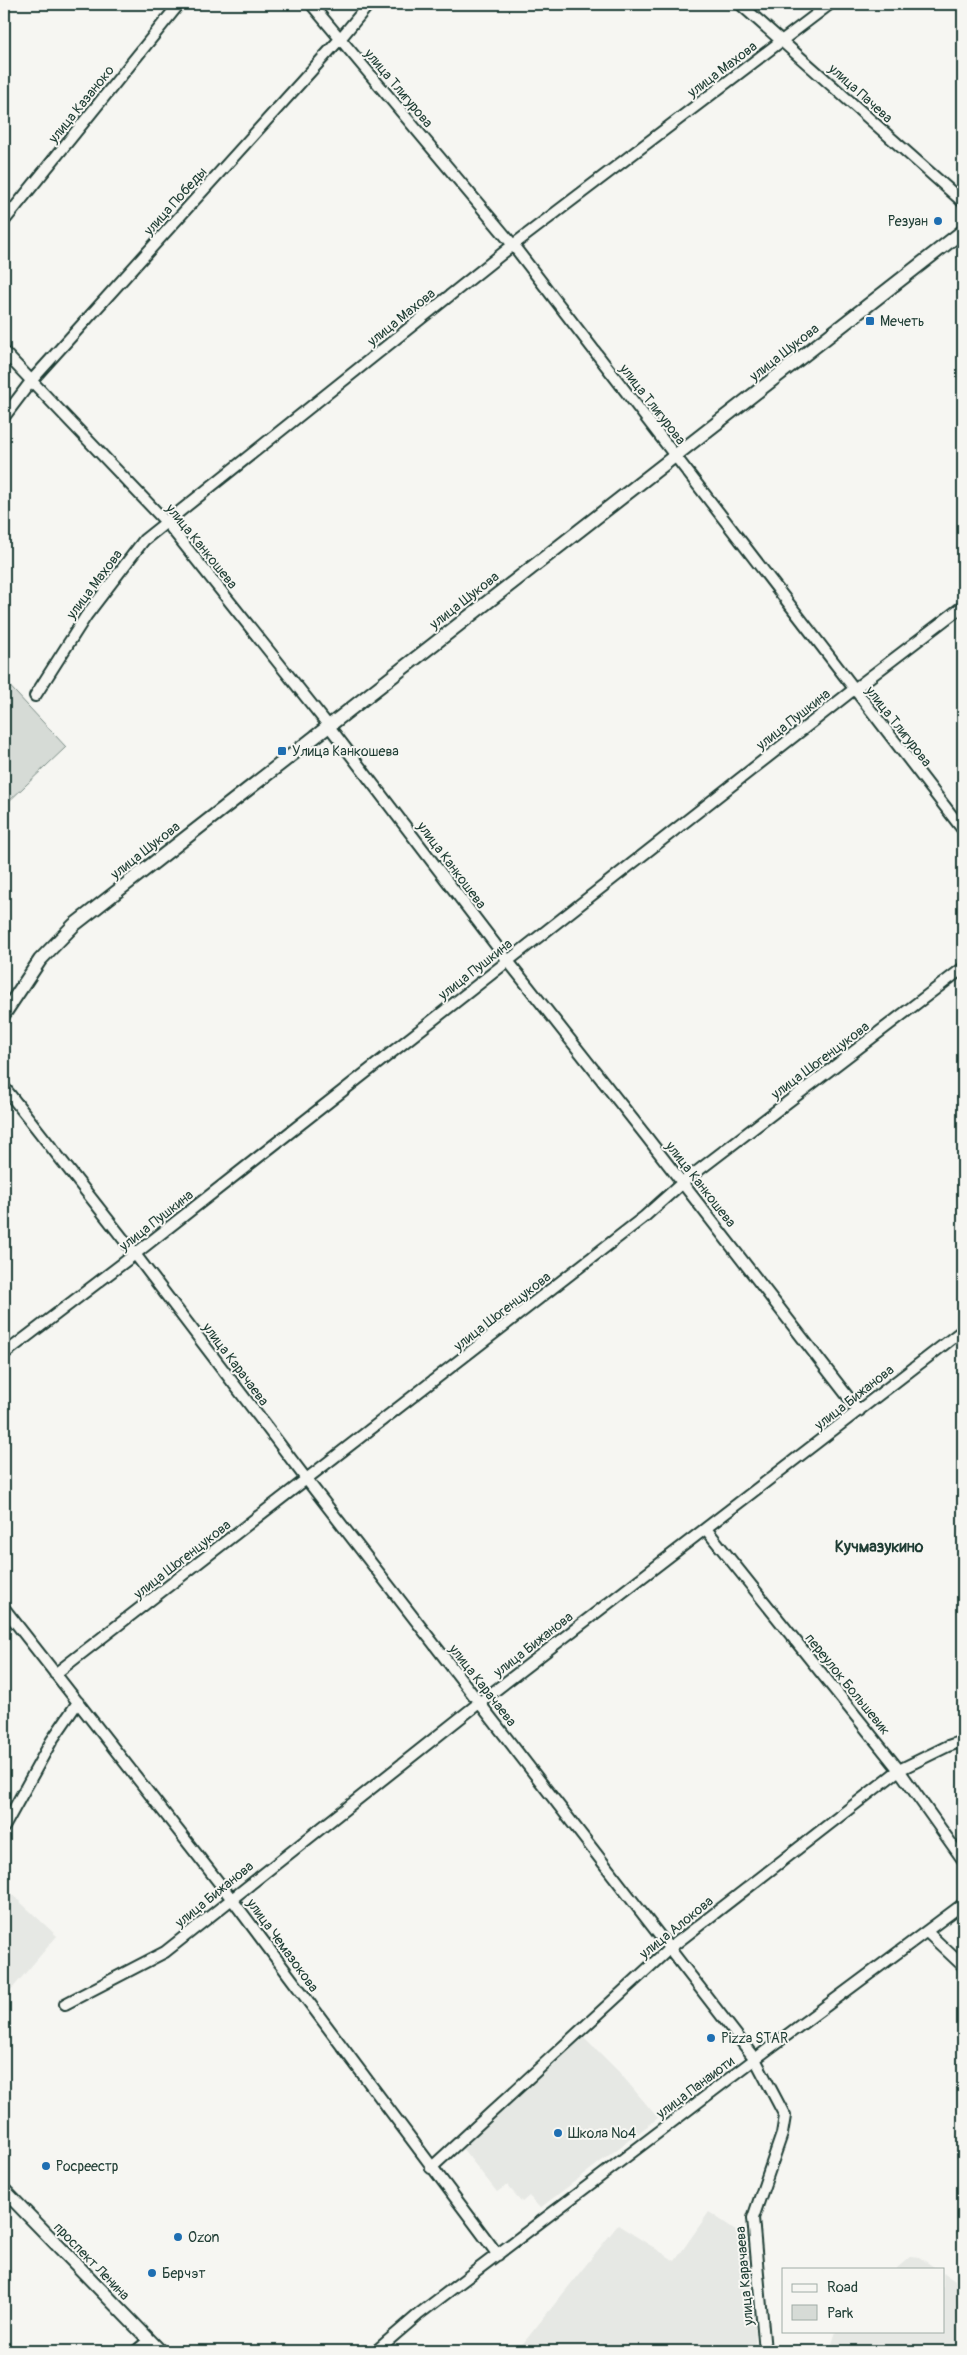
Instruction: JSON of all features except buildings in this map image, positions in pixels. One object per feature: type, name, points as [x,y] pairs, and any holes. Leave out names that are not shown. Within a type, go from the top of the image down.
[{"type":"main road","name":"улица Шукова","points":[[4,1014],[40,960],[74,925],[963,231]]},
{"type":"main road","name":"проспект Ленина","points":[[4,2190],[148,2341],[160,2351]]},
{"type":"street","name":"улица Казаноко","points":[[4,221],[179,4]]},
{"type":"street","name":"улица Тлигурова","points":[[311,4],[513,245],[675,454],[853,690],[963,830]]},
{"type":"street","name":"улица Победы","points":[[4,417],[32,380],[340,39],[369,4]]},
{"type":"street","name":"улица Пачева","points":[[740,4],[963,202]]},
{"type":"street","name":"улица Махова","points":[[35,696],[86,616],[144,540],[513,245],[830,4]]},
{"type":"street","name":"улица Канкошева","points":[[4,352],[167,523],[328,725],[508,961],[859,1411]]},
{"type":"street","name":"улица Пушкина","points":[[4,1354],[135,1254],[853,690],[963,606]]},
{"type":"street","name":"улица Шогенцукова","points":[[55,1674],[644,1218],[682,1183],[963,968]]},
{"type":"street","name":"улица Карачаева","points":[[4,1086],[755,2058],[785,2116],[782,2134],[753,2218],[764,2351]]},
{"type":"street","name":"улица Бижанова","points":[[65,2004],[165,1952],[479,1703],[963,1330]]},
{"type":"street","name":"переулок Большевик","points":[[706,1529],[898,1770],[963,1860]]},
{"type":"street","name":"улица Чемазокова","points":[[4,1608],[231,1898],[431,2168],[498,2255]]},
{"type":"street","points":[[4,1827],[52,1740],[78,1702]]},
{"type":"street","name":"улица Алокова","points":[[431,2168],[670,1948],[898,1770],[948,1746],[963,1741]]},
{"type":"street","name":"улица Панаиоти","points":[[376,2351],[419,2314],[755,2058],[963,1904]]},
{"type":"street","points":[[927,1932],[963,1966]]},
{"type":"street","points":[[136,2351],[148,2341]]},
{"type":"shaded area","points":[[4,1887],[57,1936],[5,1997],[4,1996]]},
{"type":"shaded area","name":"Школа №4","points":[[582,2035],[619,2072],[658,2118],[540,2208],[529,2196],[522,2202],[507,2185],[497,2192],[462,2148],[506,2101]]},
{"type":"shaded area","points":[[709,2212],[740,2233],[752,2257],[756,2351],[517,2351],[618,2225],[675,2261]]},
{"type":"shaded area","points":[[911,2256],[919,2257],[936,2268],[897,2268]]},
{"type":"shaded area","points":[[944,2274],[963,2286],[963,2351],[830,2351],[836,2332],[944,2332]]},
{"type":"green space","points":[[4,680],[66,747],[4,806]]},
{"type":"place","name":"Резуан","points":[[938,221]]},
{"type":"place","name":"Мечеть","points":[[870,321]]},
{"type":"place","name":"Улица Канкошева","points":[[282,751]]},
{"type":"place","name":"Pizza STAR","points":[[711,2038]]},
{"type":"place","name":"Школа №4","points":[[558,2133]]},
{"type":"place","name":"Росреестр","points":[[46,2166]]},
{"type":"place","name":"Ozon","points":[[178,2237]]},
{"type":"place","name":"Берчэт","points":[[152,2273]]},
{"type":"district","name":"Кучмазукино","points":[[879,1546]]}]
